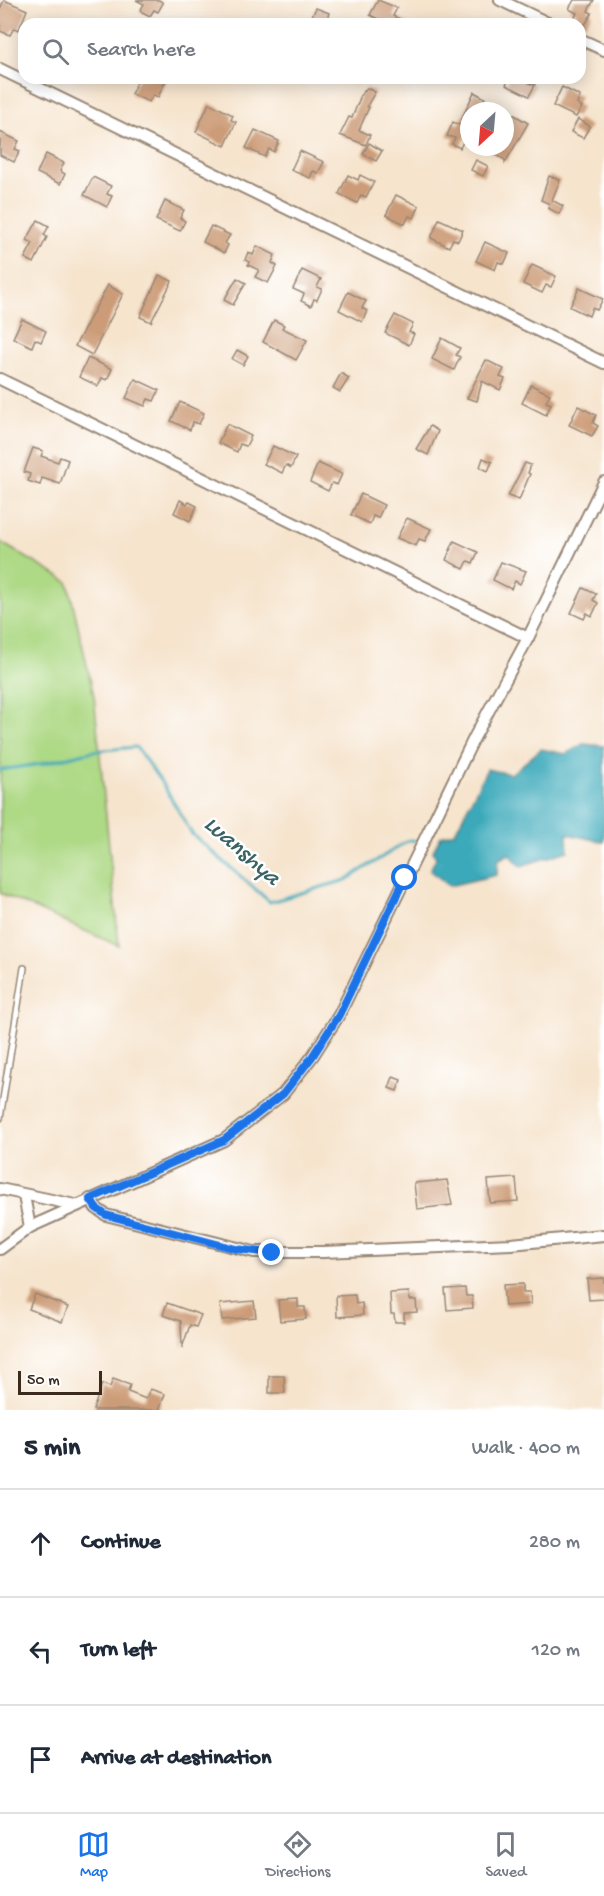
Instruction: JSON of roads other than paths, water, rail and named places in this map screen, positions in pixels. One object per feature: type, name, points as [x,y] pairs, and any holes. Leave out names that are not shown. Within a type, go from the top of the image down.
[{"type":"street","points":[[500,0],[538,18]]},
{"type":"street","points":[[586,42],[604,50]]},
{"type":"street","points":[[0,69],[18,78]]},
{"type":"street","points":[[31,84],[604,363]]},
{"type":"street","points":[[0,379],[528,638]]},
{"type":"street","points":[[0,1249],[30,1227],[75,1205],[224,1140],[283,1094],[312,1057],[339,1015],[474,738],[528,638],[604,482]]},
{"type":"street","points":[[0,1189],[24,1196],[75,1205]]},
{"type":"street","points":[[24,1196],[30,1227]]},
{"type":"street","points":[[90,1199],[96,1208],[106,1215],[254,1252],[322,1252],[511,1244],[604,1235]]},
{"type":"lane","points":[[0,1118],[24,968]]},
{"type":"water","points":[[583,744],[604,746],[604,842],[567,834],[568,851],[521,866],[509,854],[498,860],[497,875],[449,886],[430,870],[436,858],[433,851],[441,836],[455,832],[487,769],[511,774],[541,749],[566,754]]},
{"type":"waterway","name":"Luanshya","points":[[0,770],[40,764],[93,751],[136,747],[164,786],[192,834],[270,902],[346,880],[409,840],[420,841]]}]
